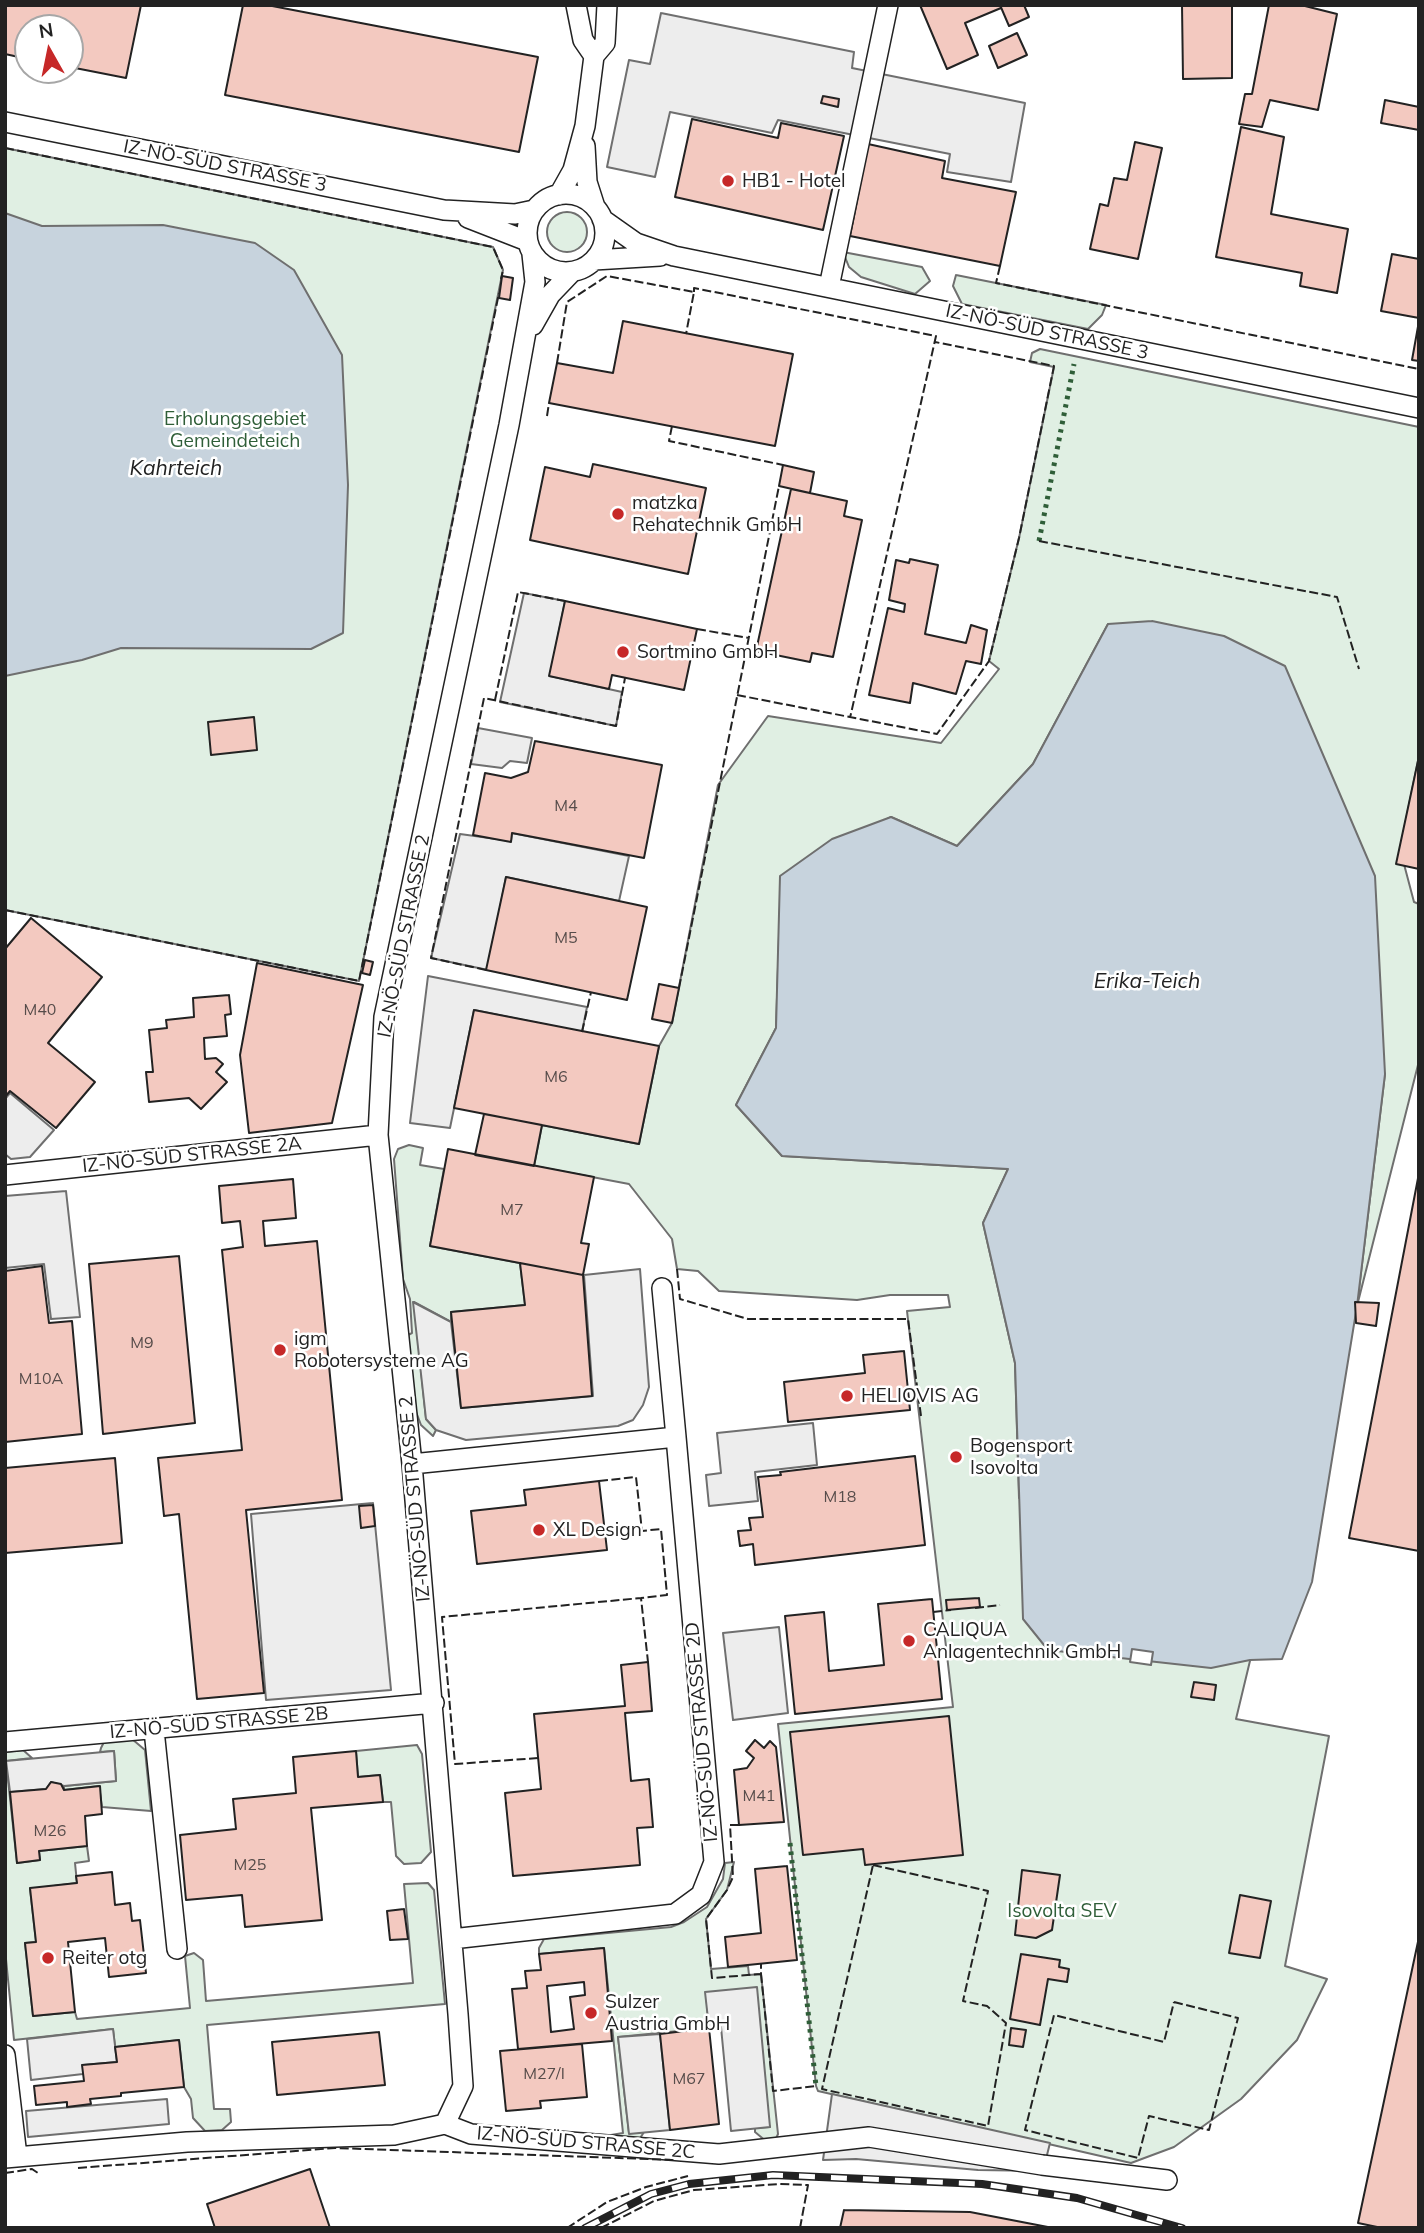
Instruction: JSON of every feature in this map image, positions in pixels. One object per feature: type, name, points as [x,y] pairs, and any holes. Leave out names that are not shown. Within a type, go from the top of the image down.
[{"type":"street","points":[[576,5],[583,40],[594,55]]},
{"type":"street","points":[[559,195],[573,170],[585,126],[594,55],[605,43],[607,5]]},
{"type":"street","points":[[829,287],[883,10]]},
{"type":"street","name":"IZ-NÖ-SÜD STRASSE 3","points":[[5,122],[444,210],[515,214],[534,210]]},
{"type":"street","points":[[585,126],[587,182],[598,213],[603,245],[594,260],[572,272],[550,268],[529,247],[527,226],[534,210],[545,200],[559,195],[573,195],[598,213]]},
{"type":"street","name":"IZ-NÖ-SÜD STRASSE 3","points":[[444,210],[529,247]]},
{"type":"street","name":"IZ-NÖ-SÜD STRASSE 3","points":[[598,213],[635,243],[674,256],[1419,408]]},
{"type":"street","name":"IZ-NÖ-SÜD STRASSE 2","points":[[445,2124],[463,2086],[412,1464],[378,1135],[384,1017],[484,553],[526,339],[535,282],[529,247]]},
{"type":"street","name":"IZ-NÖ-SÜD STRASSE 3","points":[[594,260],[674,256]]},
{"type":"street","name":"IZ-NÖ-SÜD STRASSE 2","points":[[526,339],[550,295],[572,272]]},
{"type":"street","name":"IZ-NÖ-SÜD STRASSE 2A","points":[[5,1175],[378,1135]]},
{"type":"street","name":"IZ-NÖ-SÜD STRASSE 2D","points":[[452,1940],[675,1914],[701,1895],[714,1862],[662,1287]]},
{"type":"street","points":[[412,1464],[676,1437]]},
{"type":"street","name":"IZ-NÖ-SÜD STRASSE 2B","points":[[5,1742],[433,1703]]},
{"type":"street","points":[[154,1730],[177,1949]]},
{"type":"street","points":[[5,2055],[11,2157]]},
{"type":"street","name":"IZ-NÖ-SÜD STRASSE 2C","points":[[11,2157],[187,2143],[394,2135],[445,2124],[471,2134],[719,2154],[869,2137],[1042,2165],[1167,2180]]},
{"type":"green space","name":"Erholungsgebiet Gemeindeteich","points":[[5,148],[493,247],[503,270],[359,981],[5,910]]},
{"type":"green space","points":[[567,212],[575,213],[581,218],[586,224],[586,240],[581,246],[575,251],[567,252],[559,251],[553,246],[548,240],[547,232],[548,224],[553,218],[559,213]]},
{"type":"green space","points":[[843,252],[922,267],[930,281],[915,294],[861,277],[849,267]]},
{"type":"green space","points":[[956,275],[1106,305],[1102,315],[1088,329],[962,304],[953,286]]},
{"type":"green space","name":"Isovolta SEV","points":[[1040,349],[1419,427],[1419,756],[1400,849],[1414,902],[1419,904],[1419,1061],[1357,1306],[1385,1074],[1108,624],[1033,764],[957,846],[891,817],[781,876],[776,1028],[736,1105],[782,1156],[1008,1169],[983,1223],[1015,1363],[1019,1498],[1288,1503],[1236,1719],[1329,1736],[1285,1966],[1327,1979],[1297,2040],[1241,2099],[1174,2147],[1131,2163],[818,2091],[816,2086],[778,1724],[953,1707],[907,1311],[950,1307],[948,1295],[890,1295],[857,1300],[719,1291],[698,1271],[677,1269],[672,1239],[629,1184],[534,1166],[542,1125],[639,1144],[659,1046],[672,1023],[718,785],[768,716],[941,743],[999,669],[989,661],[1019,538],[1054,367],[1030,362],[1032,353]]},
{"type":"green space","points":[[409,1145],[423,1148],[420,1165],[444,1169],[430,1246],[520,1263],[525,1305],[451,1312],[451,1322],[414,1302],[426,1419],[436,1430],[433,1436],[421,1425],[415,1409],[408,1335],[412,1333],[410,1299],[403,1279],[394,1159],[398,1149]]},
{"type":"green space","points":[[132,1739],[145,1750],[151,1811],[102,1807],[99,1786],[64,1790],[64,1786],[116,1781],[114,1751],[100,1752],[101,1748],[104,1742]]},
{"type":"green space","points":[[417,1745],[422,1754],[431,1852],[421,1863],[404,1864],[396,1856],[391,1802],[383,1802],[380,1775],[358,1777],[356,1751]]},
{"type":"green space","points":[[23,1750],[32,1758],[6,1761],[17,1863],[40,1860],[39,1851],[87,1846],[89,1861],[75,1863],[77,1883],[30,1889],[36,1942],[25,1943],[33,2016],[75,2012],[77,2019],[190,2008],[185,1956],[194,1953],[203,1960],[206,2001],[413,1983],[404,1884],[428,1883],[434,1890],[445,2004],[207,2025],[214,2109],[230,2109],[231,2122],[222,2130],[205,2131],[193,2118],[191,2099],[184,2087],[179,2040],[115,2047],[113,2029],[14,2040],[5,1949],[5,1752]]},
{"type":"green space","points":[[734,1862],[727,1890],[706,1919],[711,1969],[748,1966],[749,1975],[761,1974],[778,2134],[775,2141],[767,2142],[755,2132],[755,2128],[770,2127],[706,1992],[709,2028],[618,2037],[629,2133],[644,2132],[639,2140],[612,2140],[611,2135],[623,2133],[604,1948],[539,1954],[539,1948],[544,1939],[671,1927],[684,1922],[707,1907],[723,1879],[725,1863]]},
{"type":"shaded area","points":[[661,13],[854,52],[852,68],[1025,103],[1011,182],[947,172],[950,154],[778,120],[772,133],[670,112],[655,177],[607,167],[629,60],[650,64]]},
{"type":"shaded area","points":[[524,593],[565,601],[550,676],[622,692],[616,726],[500,702]]},
{"type":"shaded area","points":[[478,728],[532,738],[527,763],[510,761],[502,768],[471,764]]},
{"type":"shaded area","points":[[512,833],[629,856],[619,901],[506,877],[488,970],[431,958],[460,834],[511,841]]},
{"type":"shaded area","points":[[428,976],[587,1007],[582,1032],[474,1010],[450,1128],[410,1123]]},
{"type":"shaded area","points":[[10,1093],[54,1130],[30,1157],[11,1159],[5,1154],[5,1099]]},
{"type":"shaded area","points":[[66,1191],[80,1317],[51,1319],[44,1264],[5,1268],[5,1196]]},
{"type":"shaded area","points":[[640,1269],[649,1387],[643,1405],[633,1420],[618,1426],[466,1440],[436,1430],[426,1419],[413,1302],[451,1322],[461,1408],[593,1396],[584,1275]]},
{"type":"shaded area","points":[[813,1423],[817,1465],[755,1472],[758,1501],[709,1506],[706,1475],[721,1473],[717,1433]]},
{"type":"shaded area","points":[[373,1503],[391,1690],[266,1700],[251,1514]]},
{"type":"shaded area","points":[[779,1627],[788,1713],[733,1720],[723,1633]]},
{"type":"shaded area","points":[[114,1751],[116,1781],[64,1786],[51,1782],[46,1789],[10,1792],[6,1761]]},
{"type":"shaded area","points":[[757,1987],[770,2127],[731,2131],[721,2027],[709,2028],[705,1992]]},
{"type":"shaded area","points":[[113,2029],[117,2062],[83,2065],[83,2074],[31,2080],[27,2039]]},
{"type":"shaded area","points":[[660,2034],[670,2130],[629,2134],[618,2037]]},
{"type":"shaded area","points":[[832,2094],[1050,2143],[1043,2171],[978,2170],[856,2159],[823,2160]]},
{"type":"shaded area","points":[[167,2099],[169,2124],[28,2137],[26,2111]]},
{"type":"water","name":"Kahrteich","points":[[5,213],[42,226],[163,225],[255,243],[294,270],[342,355],[348,485],[343,633],[311,649],[121,648],[82,660],[5,676]]},
{"type":"water","name":"Erika-Teich","points":[[1152,621],[1224,636],[1285,666],[1375,876],[1385,1074],[1357,1306],[1312,1582],[1282,1659],[1250,1660],[1211,1668],[1048,1650],[1023,1619],[1015,1363],[983,1223],[1008,1169],[782,1156],[736,1105],[776,1028],[780,876],[832,839],[891,817],[957,846],[1033,764],[1108,624]]},
{"type":"pier","points":[[1132,1649],[1153,1652],[1151,1665],[1130,1662]]},
{"type":"building","points":[[5,5],[141,5],[126,78],[84,70],[84,14],[14,14],[14,56],[5,54]]},
{"type":"building","points":[[243,5],[267,5],[538,57],[519,152],[225,95]]},
{"type":"building","points":[[920,5],[1000,5],[1001,8],[965,23],[978,55],[947,69]]},
{"type":"building","points":[[1000,5],[1024,5],[1029,17],[1009,26]]},
{"type":"building","points":[[1182,5],[1232,5],[1232,78],[1183,79]]},
{"type":"building","points":[[1269,5],[1301,5],[1337,14],[1318,110],[1270,100],[1262,127],[1239,124],[1245,94],[1252,94]]},
{"type":"building","points":[[1017,33],[1027,55],[998,68],[989,46]]},
{"type":"building","points":[[823,96],[839,99],[838,107],[821,103]]},
{"type":"building","points":[[1385,100],[1419,107],[1419,130],[1381,123]]},
{"type":"building","points":[[692,119],[778,138],[781,123],[844,136],[823,230],[675,197]]},
{"type":"building","points":[[1241,127],[1284,137],[1271,214],[1348,229],[1337,293],[1300,286],[1302,273],[1216,257]]},
{"type":"building","points":[[1135,142],[1162,148],[1138,259],[1090,249],[1100,204],[1108,206],[1114,178],[1127,180]]},
{"type":"building","points":[[868,144],[945,161],[942,178],[1016,192],[1000,266],[850,236]]},
{"type":"building","points":[[1392,254],[1419,259],[1419,318],[1381,311]]},
{"type":"building","points":[[502,276],[513,278],[510,300],[499,298]]},
{"type":"building","points":[[623,321],[793,354],[775,446],[549,403],[557,363],[613,373]]},
{"type":"building","points":[[1419,321],[1419,361],[1412,360]]},
{"type":"building","name":"matzka Rehatechnik GmbH","points":[[593,464],[706,488],[688,574],[530,540],[545,467],[590,477]]},
{"type":"building","points":[[783,465],[814,472],[810,493],[779,486]]},
{"type":"building","points":[[791,489],[847,501],[844,516],[862,520],[833,657],[812,653],[810,662],[756,651]]},
{"type":"building","points":[[910,559],[938,565],[925,634],[966,643],[971,625],[987,630],[981,664],[966,661],[956,694],[913,683],[910,703],[869,695],[888,608],[904,612],[905,604],[889,600],[896,560],[909,563]]},
{"type":"building","name":"Sortmino GmbH","points":[[565,601],[697,629],[684,690],[612,675],[609,689],[549,676]]},
{"type":"building","points":[[254,717],[257,750],[211,755],[208,722]]},
{"type":"building","points":[[535,741],[662,765],[644,858],[512,833],[511,842],[473,835],[485,773],[511,778],[528,772]]},
{"type":"building","points":[[1419,756],[1419,869],[1396,864]]},
{"type":"building","points":[[506,877],[647,907],[627,1000],[486,970]]},
{"type":"building","points":[[31,918],[102,977],[48,1043],[95,1082],[56,1128],[10,1091],[5,1097],[5,949]]},
{"type":"building","points":[[365,960],[373,962],[370,975],[362,973]]},
{"type":"building","points":[[257,963],[363,985],[332,1123],[249,1133],[240,1055]]},
{"type":"building","points":[[659,984],[679,988],[672,1023],[652,1019]]},
{"type":"building","points":[[229,995],[231,1014],[225,1015],[227,1036],[204,1038],[205,1059],[216,1058],[223,1064],[216,1072],[227,1082],[201,1109],[189,1098],[149,1102],[146,1072],[153,1072],[149,1030],[167,1028],[166,1020],[194,1017],[193,998]]},
{"type":"building","points":[[474,1010],[659,1046],[639,1144],[454,1108]]},
{"type":"building","points":[[484,1114],[542,1125],[534,1166],[475,1155]]},
{"type":"building","points":[[448,1149],[594,1177],[581,1243],[589,1244],[583,1275],[430,1246]]},
{"type":"building","points":[[1419,1173],[1419,1551],[1349,1538]]},
{"type":"building","name":"igm Robotersysteme AG","points":[[293,1179],[296,1218],[263,1221],[265,1246],[317,1241],[342,1500],[246,1510],[264,1693],[197,1699],[179,1514],[164,1516],[158,1458],[242,1450],[222,1250],[243,1247],[240,1221],[222,1223],[219,1186]]},
{"type":"building","points":[[179,1256],[195,1423],[103,1434],[89,1264]]},
{"type":"building","points":[[520,1263],[583,1275],[592,1396],[461,1408],[451,1312],[525,1305]]},
{"type":"building","points":[[42,1266],[49,1323],[72,1321],[82,1434],[5,1442],[5,1271]]},
{"type":"building","points":[[1355,1302],[1379,1303],[1376,1326],[1356,1323]]},
{"type":"building","name":"HELIOVIS AG","points":[[904,1351],[910,1410],[788,1422],[784,1382],[865,1373],[863,1355]]},
{"type":"building","points":[[915,1456],[925,1545],[755,1565],[753,1544],[740,1546],[738,1531],[751,1530],[749,1518],[763,1517],[758,1477]]},
{"type":"building","points":[[115,1458],[122,1543],[5,1553],[5,1468]]},
{"type":"building","name":"XL Design","points":[[599,1481],[607,1550],[477,1564],[471,1511],[526,1505],[524,1490]]},
{"type":"building","points":[[373,1505],[375,1526],[361,1528],[359,1506]]},
{"type":"building","points":[[979,1598],[980,1607],[947,1610],[946,1600]]},
{"type":"building","name":"CALIQUA Anlagentechnik GmbH","points":[[932,1599],[942,1699],[795,1714],[785,1616],[824,1612],[829,1671],[884,1665],[878,1604]]},
{"type":"building","points":[[648,1662],[652,1711],[625,1713],[631,1781],[649,1779],[653,1827],[637,1828],[640,1865],[513,1876],[505,1793],[541,1789],[534,1714],[625,1706],[621,1665]]},
{"type":"building","points":[[1194,1682],[1216,1685],[1214,1700],[1191,1697]]},
{"type":"building","points":[[949,1716],[963,1855],[865,1865],[863,1849],[803,1855],[790,1732]]},
{"type":"building","points":[[755,1740],[764,1748],[770,1741],[776,1747],[784,1822],[739,1825],[734,1770],[747,1768],[754,1758],[746,1751]]},
{"type":"building","points":[[356,1751],[358,1777],[380,1775],[383,1802],[311,1808],[322,1920],[245,1927],[242,1895],[186,1900],[180,1835],[236,1829],[233,1799],[296,1793],[293,1757]]},
{"type":"building","points":[[51,1782],[61,1784],[64,1790],[100,1786],[102,1814],[85,1816],[87,1846],[39,1851],[40,1860],[17,1863],[10,1792],[46,1789]]},
{"type":"building","points":[[787,1866],[797,1960],[728,1967],[725,1937],[761,1933],[755,1869]]},
{"type":"building","points":[[1022,1870],[1060,1875],[1052,1930],[1036,1938],[1015,1935]]},
{"type":"building","name":"Reiter otg","points":[[112,1872],[115,1905],[130,1903],[132,1921],[140,1920],[146,1973],[109,1977],[105,1938],[68,1942],[75,2012],[33,2016],[25,1943],[36,1942],[30,1888],[77,1883],[76,1876]]},
{"type":"building","points":[[1240,1895],[1271,1901],[1260,1958],[1229,1953]]},
{"type":"building","points":[[404,1909],[408,1939],[390,1940],[387,1911]]},
{"type":"building","points":[[1419,1937],[1419,2228],[1382,2228],[1358,2223]]},
{"type":"building","name":"Sulzer Austria GmbH","points":[[604,1948],[612,2041],[518,2049],[512,1989],[527,1988],[525,1971],[541,1970],[539,1954]],"holes":[[[584,1982],[585,1995],[570,1997],[574,2029],[551,2032],[547,1986]]]},
{"type":"building","points":[[1021,1954],[1060,1960],[1059,1967],[1069,1969],[1067,1982],[1048,1979],[1040,2025],[1010,2019]]},
{"type":"building","points":[[709,2028],[719,2124],[670,2130],[660,2034]]},
{"type":"building","points":[[1011,2028],[1026,2030],[1023,2047],[1009,2045]]},
{"type":"building","points":[[379,2032],[385,2085],[277,2095],[272,2042]]},
{"type":"building","points":[[179,2040],[184,2087],[121,2093],[121,2096],[90,2099],[91,2104],[67,2107],[67,2102],[36,2105],[34,2086],[84,2081],[82,2065],[117,2062],[115,2047]]},
{"type":"building","points":[[582,2044],[587,2097],[540,2101],[541,2108],[506,2111],[500,2051]]},
{"type":"building","points":[[310,2169],[330,2228],[215,2228],[207,2204]]},
{"type":"building","points":[[844,2210],[970,2212],[1053,2228],[840,2228]]},
{"type":"railway","points":[[585,2228],[651,2194],[689,2184],[773,2175],[982,2184],[1077,2198],[1182,2228]]},
{"type":"hedge","points":[[1039,541],[1074,364]]},
{"type":"hedge","points":[[790,1843],[816,2086]]},
{"type":"fence","points":[[5,148],[493,247],[503,270],[501,279]]},
{"type":"fence","points":[[1000,266],[996,283],[1419,369]]},
{"type":"fence","points":[[557,363],[567,302],[607,276],[694,292],[686,334]]},
{"type":"fence","points":[[694,292],[694,288],[936,336],[850,718]]},
{"type":"fence","points":[[5,910],[359,981],[499,293]]},
{"type":"fence","points":[[737,695],[937,734],[989,661],[1019,538],[1054,366],[935,342]]},
{"type":"fence","points":[[547,416],[549,403]]},
{"type":"fence","points":[[672,426],[669,441],[783,465]]},
{"type":"fence","points":[[679,988],[779,486]]},
{"type":"fence","points":[[1039,541],[1337,597],[1359,669]]},
{"type":"fence","points":[[495,700],[518,592],[565,601]]},
{"type":"fence","points":[[697,629],[749,638]]},
{"type":"fence","points":[[486,970],[431,958],[484,698],[616,726],[625,678]]},
{"type":"fence","points":[[582,1032],[591,992]]},
{"type":"fence","points":[[677,1269],[680,1299],[748,1319],[908,1319],[921,1416]]},
{"type":"fence","points":[[599,1481],[636,1477],[642,1531],[661,1529],[667,1595],[641,1598]]},
{"type":"fence","points":[[538,1758],[455,1764],[442,1617],[641,1598],[648,1662]]},
{"type":"fence","points":[[975,1608],[1000,1605]]},
{"type":"fence","points":[[933,1612],[951,1610]]},
{"type":"fence","points":[[739,1825],[730,1825],[733,1877],[706,1919],[712,1978],[761,1974],[761,1963]]},
{"type":"fence","points":[[873,1865],[988,1891],[963,2001],[987,2006],[1006,2023],[988,2126],[822,2089],[873,1865]]},
{"type":"fence","points":[[761,1974],[773,2091],[816,2086]]},
{"type":"fence","points":[[1174,2002],[1238,2018],[1209,2130],[1149,2116],[1138,2158],[1025,2130],[1054,2015],[1164,2042],[1174,2002]]},
{"type":"fence","points":[[78,2168],[335,2148],[676,2160]]},
{"type":"fence","points":[[5,2173],[32,2169],[38,2173]]},
{"type":"fence","points":[[567,2228],[607,2202],[646,2187],[688,2176]]},
{"type":"fence","points":[[601,2228],[654,2201],[694,2190],[779,2184],[808,2185],[800,2228]]},
{"type":"place","name":"HB1 - Hotel","points":[[728,181]]},
{"type":"place","name":"matzka Rehatechnik GmbH","points":[[618,514]]},
{"type":"place","name":"Sortmino GmbH","points":[[623,652]]},
{"type":"place","name":"igm Robotersysteme AG","points":[[280,1350]]},
{"type":"place","name":"HELIOVIS AG","points":[[847,1396]]},
{"type":"place","name":"Bogensport Isovolta","points":[[956,1457]]},
{"type":"place","name":"XL Design","points":[[539,1530]]},
{"type":"place","name":"CALIQUA Anlagentechnik GmbH","points":[[909,1641]]},
{"type":"place","name":"Reiter otg","points":[[48,1958]]},
{"type":"place","name":"Sulzer Austria GmbH","points":[[591,2013]]}]
